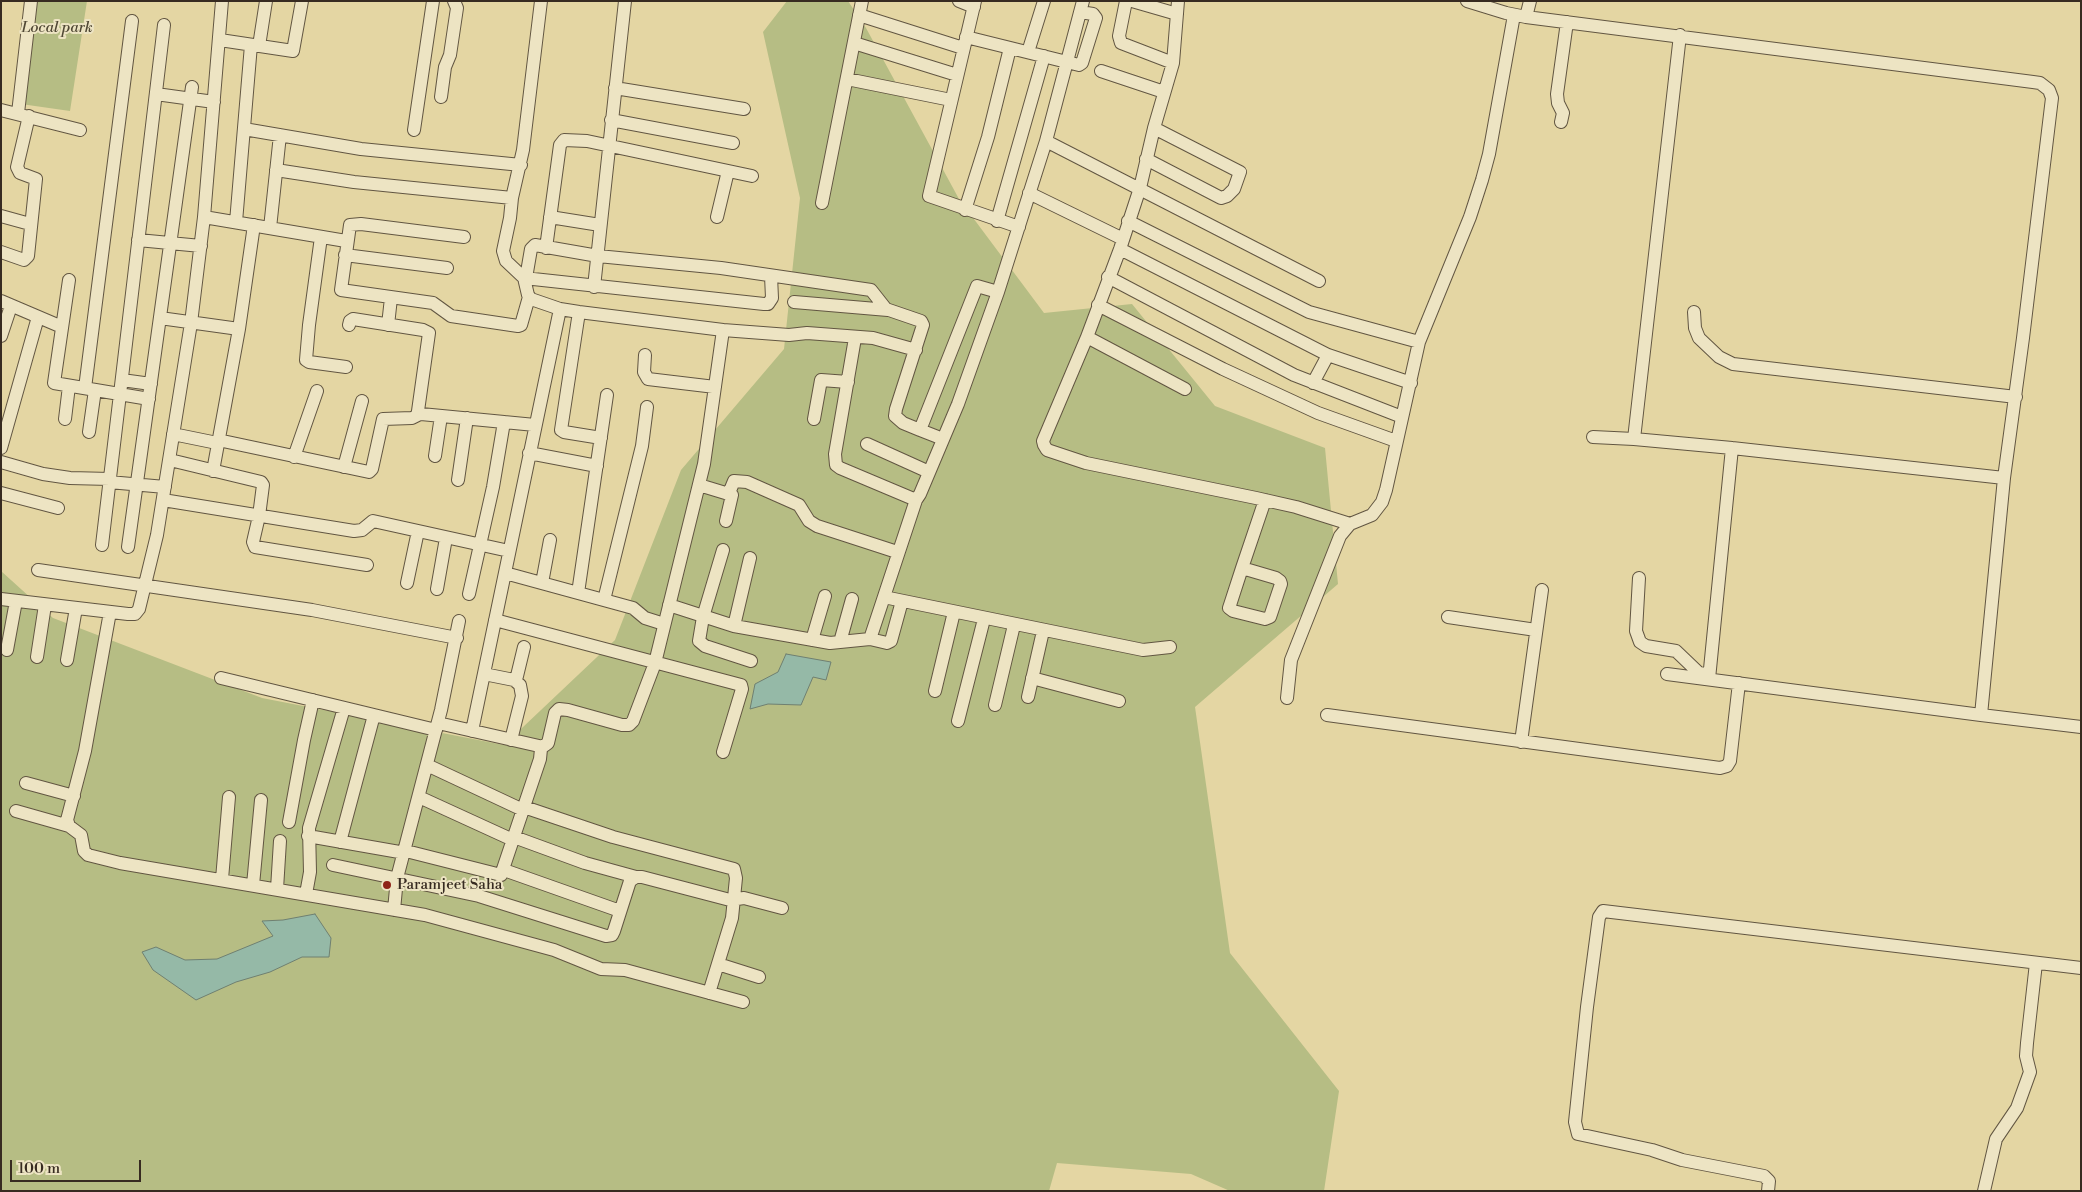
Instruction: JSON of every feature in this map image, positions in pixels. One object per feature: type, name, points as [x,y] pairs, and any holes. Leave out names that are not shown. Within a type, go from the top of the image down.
[{"type":"street","points":[[1,252],[26,259],[36,179],[20,173],[17,167],[23,114],[31,1]]},
{"type":"street","points":[[1,599],[128,614],[138,612],[163,500],[191,323],[204,217],[222,1]]},
{"type":"street","points":[[236,222],[244,129],[255,45],[266,1]]},
{"type":"street","points":[[220,40],[293,51],[302,1]]},
{"type":"street","points":[[414,130],[433,1]]},
{"type":"street","points":[[441,97],[457,8],[454,1]]},
{"type":"street","points":[[541,1],[521,165],[512,198],[504,257],[506,261],[525,278],[764,304],[768,304],[772,298],[771,276]]},
{"type":"street","points":[[594,287],[625,1]]},
{"type":"street","points":[[822,203],[862,1]]},
{"type":"street","points":[[959,1],[975,4],[929,193],[932,198],[1019,228]]},
{"type":"street","points":[[1028,52],[1044,1]]},
{"type":"street","points":[[1126,1],[1119,36],[1121,43],[1172,63]]},
{"type":"street","points":[[1132,1],[1177,8],[1172,63],[1140,188],[1122,244],[1087,337],[1043,441],[1046,450],[1086,463],[1265,500],[1350,524]]},
{"type":"street","points":[[1467,1],[1520,16],[2034,82],[2040,83],[2049,90],[2052,98],[2016,397],[2004,478],[1981,715]]},
{"type":"street","points":[[1287,698],[1291,660],[1331,554],[1340,536],[1350,524],[1372,514],[1382,502],[1419,342],[1470,218],[1489,154],[1520,16],[1530,1]]},
{"type":"street","points":[[870,639],[916,500],[943,439],[998,292],[1046,142],[1082,6]]},
{"type":"street","points":[[859,15],[965,42],[1010,48],[1067,62]]},
{"type":"street","points":[[89,432],[90,389],[132,21]]},
{"type":"street","points":[[1561,122],[1563,113],[1556,94],[1567,22]]},
{"type":"street","points":[[102,545],[164,24]]},
{"type":"street","points":[[1634,439],[1680,36]]},
{"type":"street","points":[[854,43],[957,75]]},
{"type":"street","points":[[965,210],[988,137],[1010,48]]},
{"type":"street","points":[[997,220],[1044,56]]},
{"type":"street","points":[[1101,71],[1164,92]]},
{"type":"street","points":[[847,79],[951,100]]},
{"type":"street","points":[[615,88],[744,109]]},
{"type":"street","points":[[156,94],[191,93],[214,102]]},
{"type":"street","points":[[128,547],[191,93]]},
{"type":"street","points":[[1,110],[23,114],[80,130]]},
{"type":"street","points":[[611,120],[733,143]]},
{"type":"street","points":[[1146,160],[1222,198],[1234,190],[1240,172],[1154,128]]},
{"type":"street","points":[[244,129],[361,149],[521,165]]},
{"type":"street","points":[[270,228],[280,135]]},
{"type":"street","points":[[546,248],[562,142],[567,139],[752,176]]},
{"type":"street","points":[[1046,142],[1140,188],[1319,281]]},
{"type":"street","points":[[276,170],[354,182],[512,198]]},
{"type":"street","points":[[718,217],[728,171]]},
{"type":"street","points":[[1029,193],[1328,354],[1411,383]]},
{"type":"street","points":[[1,216],[30,224]]},
{"type":"street","points":[[204,217],[346,241]]},
{"type":"street","points":[[550,217],[600,225]]},
{"type":"street","points":[[1128,221],[1309,312],[1419,342]]},
{"type":"street","points":[[464,237],[353,223],[348,226],[341,290],[434,303],[451,316],[518,326],[521,325],[529,298],[525,278],[532,247],[535,245],[598,256],[720,268],[867,289],[873,292],[882,306],[888,310],[922,323],[923,328],[895,416],[903,423],[943,439]]},
{"type":"street","points":[[213,471],[239,329],[254,226]]},
{"type":"street","points":[[321,237],[306,360],[346,367]]},
{"type":"street","points":[[138,240],[201,246]]},
{"type":"street","points":[[345,256],[447,268]]},
{"type":"street","points":[[1108,277],[1294,375],[1313,384],[1402,417]]},
{"type":"street","points":[[69,280],[54,383],[149,399]]},
{"type":"street","points":[[920,430],[977,286],[998,292]]},
{"type":"street","points":[[388,325],[391,298]]},
{"type":"street","points":[[529,298],[560,309],[578,312],[723,330],[789,335],[807,333],[879,340],[916,350]]},
{"type":"street","points":[[794,302],[888,310]]},
{"type":"street","points":[[1,336],[6,304],[62,327]]},
{"type":"street","points":[[1098,305],[1223,369],[1318,413],[1396,441]]},
{"type":"street","points":[[472,731],[560,309]]},
{"type":"street","points":[[578,312],[560,430],[601,438]]},
{"type":"street","points":[[1694,312],[1698,338],[1718,357],[1733,364],[2016,397]]},
{"type":"street","points":[[1,448],[38,317]]},
{"type":"street","points":[[160,318],[239,329]]},
{"type":"street","points":[[349,325],[353,319],[423,330],[429,333],[418,411],[420,414]]},
{"type":"street","points":[[308,836],[405,852],[502,874],[540,759],[541,748],[548,743],[555,713],[559,709],[568,710],[622,725],[631,724],[655,663],[704,464],[723,330]]},
{"type":"street","points":[[1087,337],[1185,389]]},
{"type":"street","points":[[855,338],[835,454],[836,465],[916,500]]},
{"type":"street","points":[[1313,384],[1328,354]]},
{"type":"street","points":[[645,355],[644,376],[648,379],[715,387]]},
{"type":"street","points":[[122,380],[151,384]]},
{"type":"street","points":[[814,419],[821,380],[848,382]]},
{"type":"street","points":[[65,419],[69,386]]},
{"type":"street","points":[[294,456],[317,392]]},
{"type":"street","points":[[578,593],[606,395]]},
{"type":"street","points":[[344,467],[362,401]]},
{"type":"street","points":[[604,600],[642,446],[647,407]]},
{"type":"street","points":[[173,434],[369,472],[372,469],[383,419],[387,417],[412,418],[420,414],[535,424]]},
{"type":"street","points":[[435,456],[442,416]]},
{"type":"street","points":[[458,480],[467,418]]},
{"type":"street","points":[[468,594],[493,487],[504,422]]},
{"type":"street","points":[[1593,438],[1634,439],[1732,448],[2004,478]]},
{"type":"street","points":[[867,444],[929,472]]},
{"type":"street","points":[[1710,676],[1732,448]]},
{"type":"street","points":[[529,453],[597,466]]},
{"type":"street","points":[[170,460],[261,482],[263,485],[259,516],[253,542],[255,548],[367,565]]},
{"type":"street","points":[[1,462],[42,474],[165,487]]},
{"type":"street","points":[[729,493],[734,481],[747,482],[799,505],[809,521],[817,526],[898,552]]},
{"type":"street","points":[[699,484],[729,493],[733,498],[726,522]]},
{"type":"street","points":[[1,493],[58,508]]},
{"type":"street","points":[[163,500],[354,531],[362,530],[373,521],[479,546],[509,551]]},
{"type":"street","points":[[1242,568],[1276,578],[1280,581],[1272,615],[1267,619],[1233,611],[1229,608],[1242,568],[1265,500]]},
{"type":"street","points":[[407,583],[418,531]]},
{"type":"street","points":[[437,589],[446,538]]},
{"type":"street","points":[[542,583],[550,540]]},
{"type":"street","points":[[723,550],[699,638],[701,644],[751,661]]},
{"type":"street","points":[[734,626],[750,558]]},
{"type":"street","points":[[38,570],[312,610],[457,638]]},
{"type":"street","points":[[505,573],[633,608],[645,618],[664,624]]},
{"type":"street","points":[[1639,578],[1636,631],[1640,642],[1646,646],[1676,651],[1699,673],[1739,684],[2081,726]]},
{"type":"street","points":[[1521,742],[1542,590]]},
{"type":"street","points":[[812,640],[825,596]]},
{"type":"street","points":[[884,597],[984,619],[1144,650],[1170,647]]},
{"type":"street","points":[[840,642],[852,599]]},
{"type":"street","points":[[7,650],[16,601]]},
{"type":"street","points":[[669,605],[734,626],[812,640],[830,643],[870,639],[887,643],[891,641],[902,601]]},
{"type":"street","points":[[37,657],[45,605]]},
{"type":"street","points":[[67,660],[76,608]]},
{"type":"street","points":[[69,826],[68,820],[85,751],[110,612]]},
{"type":"street","points":[[936,691],[954,612]]},
{"type":"street","points":[[1448,617],[1536,630]]},
{"type":"street","points":[[958,720],[984,619]]},
{"type":"street","points":[[495,620],[742,686],[723,752]]},
{"type":"street","points":[[394,910],[397,878],[437,726],[457,638],[459,621]]},
{"type":"street","points":[[995,705],[1014,625]]},
{"type":"street","points":[[1028,697],[1043,631]]},
{"type":"street","points":[[514,680],[518,676],[524,647]]},
{"type":"street","points":[[484,674],[514,680],[520,685],[522,696],[511,740]]},
{"type":"street","points":[[1667,674],[1710,676]]},
{"type":"street","points":[[221,678],[374,715],[472,731],[541,748]]},
{"type":"street","points":[[1032,678],[1119,701]]},
{"type":"street","points":[[1327,716],[1720,768],[1726,767],[1730,761],[1739,684]]},
{"type":"street","points":[[289,822],[304,740],[314,700]]},
{"type":"street","points":[[306,894],[310,866],[308,836],[344,708]]},
{"type":"street","points":[[340,842],[374,715]]},
{"type":"street","points":[[427,765],[524,809],[613,837],[734,870],[736,878],[729,931],[709,993]]},
{"type":"street","points":[[26,783],[74,796]]},
{"type":"street","points":[[222,879],[229,797]]},
{"type":"street","points":[[419,797],[514,838],[586,863],[734,901],[744,898],[782,908]]},
{"type":"street","points":[[253,885],[261,800]]},
{"type":"street","points":[[16,811],[69,826],[81,834],[84,851],[95,858],[425,915],[554,950],[601,969],[625,970],[743,1002]]},
{"type":"street","points":[[277,889],[280,841]]},
{"type":"street","points":[[333,865],[479,896],[606,936],[612,935],[614,932],[630,881],[636,876]]},
{"type":"street","points":[[504,870],[620,911]]},
{"type":"street","points":[[1768,1191],[1769,1181],[1764,1176],[1682,1160],[1652,1150],[1578,1134],[1575,1122],[1587,1007],[1599,917],[1603,911],[2081,968]]},
{"type":"street","points":[[1984,1191],[1996,1140],[2018,1108],[2030,1072],[2026,1056],[2036,962]]},
{"type":"street","points":[[718,964],[760,976]]},
{"type":"green space","name":"Local park","points":[[34,1],[87,1],[70,111],[21,104]]},
{"type":"green space","points":[[787,1],[848,1],[866,28],[959,199],[1044,313],[1132,304],[1215,406],[1325,448],[1338,584],[1195,707],[1230,953],[1339,1091],[1324,1191],[1230,1191],[1191,1174],[1057,1163],[1049,1191],[1,1191],[1,571],[53,618],[262,698],[504,745],[615,640],[681,470],[784,349],[800,198],[763,32]]},
{"type":"shaded area","points":[[786,654],[831,662],[826,680],[813,677],[801,705],[768,704],[750,709],[755,684],[778,672]]},
{"type":"shaded area","points":[[315,914],[331,938],[329,957],[302,957],[270,972],[236,982],[196,1000],[153,970],[142,952],[156,947],[185,960],[217,959],[273,936],[262,921],[283,920]]},
{"type":"place","name":"Paramjeet Saha","points":[[387,885]]}]
